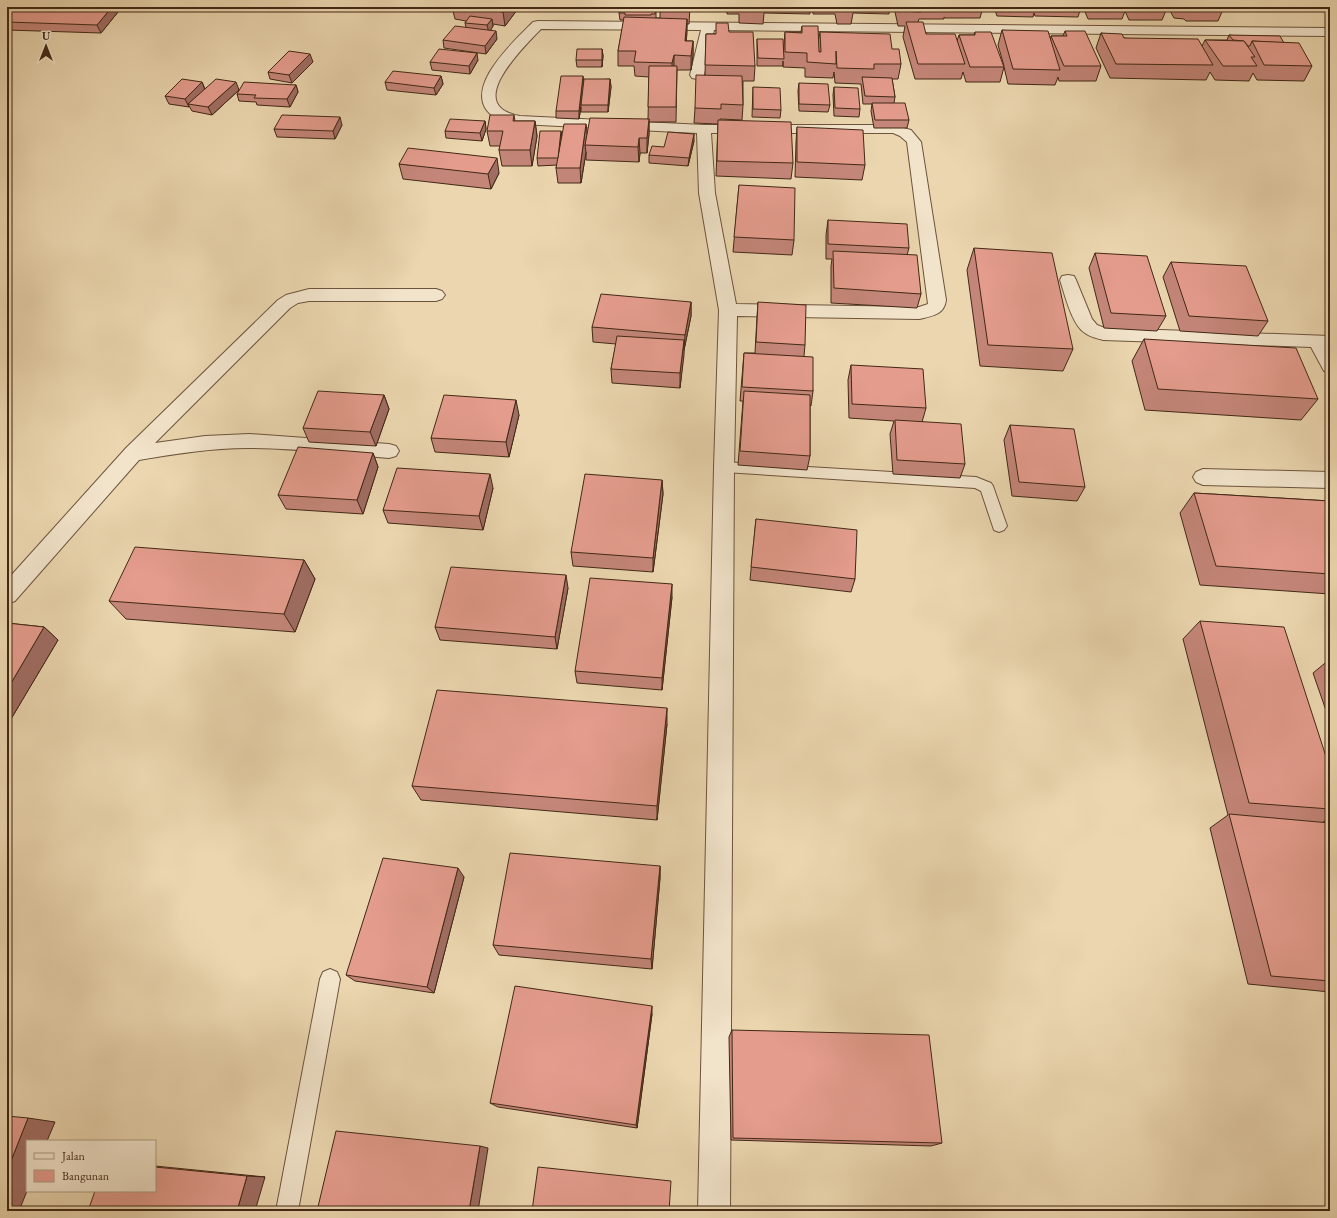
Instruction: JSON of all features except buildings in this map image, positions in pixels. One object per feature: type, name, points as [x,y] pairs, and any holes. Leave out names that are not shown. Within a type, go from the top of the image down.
[{"type":"street","points":[[548,13],[504,62],[493,77],[488,90],[490,102],[496,111],[505,117],[520,120],[704,129],[893,129],[906,132],[911,136],[914,142],[937,300],[936,307],[929,311],[919,313],[728,310]]},
{"type":"street","points":[[538,25],[1330,32]]},
{"type":"street","points":[[696,75],[708,27]]},
{"type":"street","points":[[704,129],[707,193],[728,310],[724,467],[714,1211]]},
{"type":"street","points":[[1068,280],[1084,322],[1091,329],[1103,334],[1324,342],[1330,367]]},
{"type":"street","points":[[7,595],[133,453],[284,304],[292,299],[309,295],[436,295]]},
{"type":"street","points":[[133,453],[183,446],[248,442],[307,444],[389,450]]},
{"type":"street","points":[[1203,477],[1330,480]]},
{"type":"lane","points":[[724,467],[976,483],[986,487],[988,490],[999,526]]},
{"type":"lane","points":[[287,1211],[330,979]]}]
